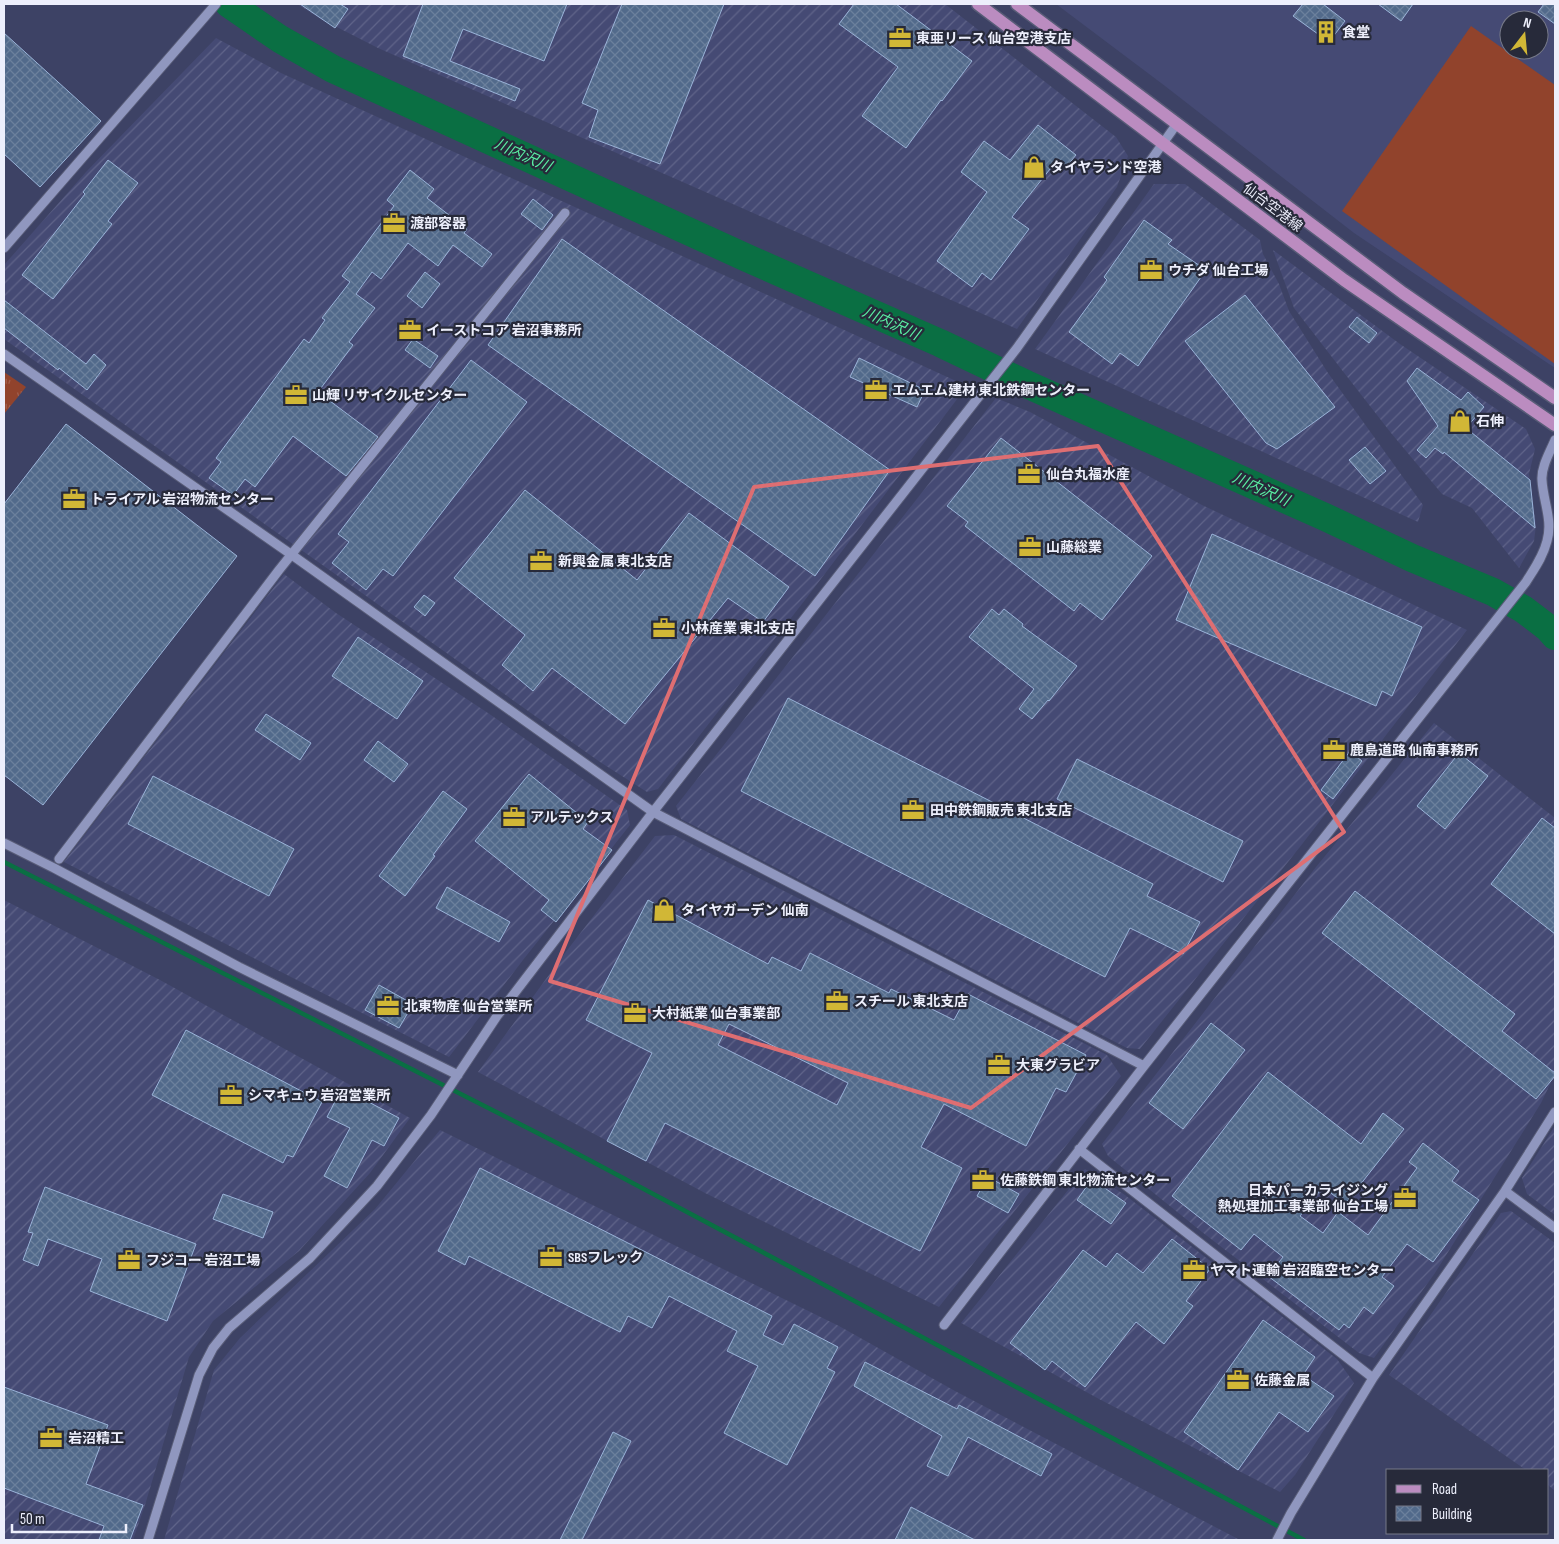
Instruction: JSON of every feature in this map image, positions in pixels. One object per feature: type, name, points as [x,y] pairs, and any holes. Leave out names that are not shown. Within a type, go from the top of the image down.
[{"type":"main road","name":"仙台空港線","points":[[978,4],[1344,280],[1555,426]]},
{"type":"main road","name":"仙台空港線","points":[[1017,4],[1176,125],[1403,293],[1555,398]]},
{"type":"street","points":[[4,248],[216,4]]},
{"type":"street","points":[[148,1540],[199,1375],[212,1348],[229,1328],[310,1258],[377,1186],[431,1115],[498,1016],[653,812],[1017,348],[1176,125]]},
{"type":"street","points":[[59,859],[292,554],[565,213]]},
{"type":"street","points":[[4,354],[292,554],[653,812],[1144,1066]]},
{"type":"street","points":[[944,1325],[1144,1066],[1526,582],[1541,559],[1548,540],[1550,520],[1542,479],[1545,465],[1555,440]]},
{"type":"street","points":[[4,843],[239,967],[456,1077]]},
{"type":"street","points":[[1277,1540],[1291,1513],[1373,1378],[1505,1191],[1555,1112]]},
{"type":"street","points":[[1079,1149],[1373,1378]]},
{"type":"street","points":[[1505,1191],[1555,1228]]},
{"type":"highlighted area","points":[[1098,446],[1344,832],[971,1108],[550,981],[754,487]]},
{"type":"shaded area","points":[[297,4],[945,4],[1116,137],[1128,156],[1117,187],[1017,329],[378,48],[321,19]]},
{"type":"shaded area","points":[[1056,4],[1555,4],[1555,368],[1354,233]]},
{"type":"shaded area","points":[[216,38],[281,73],[967,386],[805,600],[658,789],[647,792],[600,762],[4,339],[4,265],[86,172]]},
{"type":"shaded area","points":[[1154,184],[1185,184],[1260,240],[1263,254],[1279,284],[1289,311],[1328,373],[1423,505],[1418,522],[1035,349]]},
{"type":"shaded area","points":[[1273,250],[1400,344],[1526,429],[1535,449],[1529,474],[1536,525],[1534,541],[1519,568],[1472,508],[1442,494],[1345,374],[1294,308]]},
{"type":"shaded area","points":[[996,398],[1030,412],[1202,505],[1467,630],[1303,843],[1140,1049],[1127,1048],[681,819],[676,806]]},
{"type":"shaded area","points":[[284,574],[336,613],[488,713],[627,810],[630,825],[449,1057],[64,862]]},
{"type":"shaded area","points":[[1434,723],[1555,818],[1555,1074],[1541,1103],[1435,1273],[1374,1358],[1359,1353],[1202,1232],[1108,1156],[1102,1144],[1316,867]]},
{"type":"shaded area","points":[[674,835],[1107,1055],[1121,1076],[939,1307],[705,1193],[478,1072],[565,953],[655,836]]},
{"type":"shaded area","points":[[4,900],[160,980],[410,1118],[370,1173],[299,1251],[213,1321],[189,1357],[133,1540],[4,1540]]},
{"type":"shaded area","points":[[1555,1126],[1555,1215],[1527,1194],[1522,1178]]},
{"type":"shaded area","points":[[440,1130],[839,1326],[955,1391],[1240,1540],[164,1540],[214,1370],[240,1338],[375,1209]]},
{"type":"shaded area","points":[[1085,1169],[1125,1195],[1337,1359],[1354,1383],[1295,1475],[1280,1492],[1099,1399],[961,1323]]},
{"type":"shaded area","points":[[1511,1211],[1555,1243],[1555,1491],[1549,1486],[1549,1469],[1525,1469],[1389,1375],[1501,1213]]},
{"type":"green space","points":[[1471,26],[1499,46],[1499,60],[1519,60],[1555,85],[1555,364],[1342,211]]},
{"type":"green space","points":[[4,372],[26,387],[4,414]]},
{"type":"building","points":[[300,4],[340,4],[348,9],[335,28]]},
{"type":"building","points":[[423,4],[567,4],[544,61],[463,29],[450,61],[520,89],[515,101],[403,56]]},
{"type":"building","points":[[622,4],[724,4],[660,164],[589,137],[598,110],[582,103]]},
{"type":"building","points":[[854,4],[896,4],[972,61],[906,148],[862,116],[898,67],[839,24]]},
{"type":"building","name":"食堂","points":[[1303,4],[1323,4],[1345,21],[1329,42],[1293,16]]},
{"type":"building","points":[[1378,4],[1413,4],[1401,21]]},
{"type":"building","points":[[1544,4],[1555,4],[1555,24],[1549,20],[1549,10],[1540,10]]},
{"type":"building","points":[[4,33],[101,121],[40,187],[4,154]]},
{"type":"building","points":[[1038,125],[1076,155],[1067,166],[1058,159],[1012,217],[1029,229],[991,280],[982,273],[972,287],[937,261],[987,192],[961,172],[984,141],[1010,160]]},
{"type":"building","points":[[108,160],[138,183],[108,221],[112,224],[53,299],[22,275],[85,194],[83,192]]},
{"type":"building","points":[[410,170],[434,189],[427,198],[467,229],[464,233],[492,254],[482,267],[453,245],[438,266],[408,243],[381,279],[372,272],[356,294],[375,308],[349,342],[353,345],[318,392],[378,437],[346,476],[293,436],[255,487],[245,479],[233,495],[209,478],[221,462],[216,458],[304,339],[309,343],[325,320],[322,318],[350,282],[342,276],[394,206],[387,200]]},
{"type":"building","points":[[533,199],[553,215],[542,230],[521,214]]},
{"type":"building","points":[[1144,220],[1172,240],[1168,244],[1206,270],[1138,366],[1120,353],[1112,364],[1069,332],[1107,280],[1104,277]]},
{"type":"building","points":[[562,239],[890,470],[815,576],[488,345]]},
{"type":"building","points":[[425,272],[440,284],[422,308],[407,296]]},
{"type":"building","points":[[1245,295],[1335,407],[1277,449],[1266,443],[1185,341]]},
{"type":"building","points":[[4,300],[86,364],[94,354],[106,365],[87,390],[4,328]]},
{"type":"building","points":[[1357,317],[1377,333],[1369,343],[1349,327]]},
{"type":"building","points":[[413,339],[438,356],[430,368],[405,350]]},
{"type":"building","points":[[859,358],[925,390],[917,407],[850,377]]},
{"type":"building","points":[[471,360],[527,402],[393,576],[383,569],[366,590],[332,563],[349,542],[338,534]]},
{"type":"building","points":[[1417,368],[1461,400],[1468,392],[1484,407],[1466,428],[1530,480],[1535,528],[1444,452],[1443,454],[1435,448],[1426,458],[1417,450],[1438,426],[1407,381]]},
{"type":"building","points":[[66,424],[237,556],[43,805],[4,775],[4,504]]},
{"type":"building","points":[[1001,438],[1152,556],[1102,620],[1080,603],[1074,611],[965,526],[968,522],[947,506]]},
{"type":"building","points":[[1365,447],[1386,471],[1370,484],[1349,460]]},
{"type":"building","points":[[525,490],[637,580],[689,513],[789,587],[763,622],[728,598],[625,724],[552,668],[533,691],[502,665],[525,635],[454,578]]},
{"type":"building","points":[[1212,534],[1422,627],[1392,696],[1382,691],[1376,706],[1176,620]]},
{"type":"building","points":[[424,595],[435,603],[425,616],[414,607]]},
{"type":"building","points":[[992,609],[999,615],[1004,609],[1023,624],[1022,626],[1077,666],[1032,719],[1019,709],[1034,689],[969,637]]},
{"type":"building","points":[[358,637],[423,681],[397,719],[332,676]]},
{"type":"building","points":[[788,698],[1153,884],[1147,896],[1200,922],[1183,954],[1130,928],[1105,977],[741,791]]},
{"type":"building","points":[[266,714],[311,743],[300,760],[255,730]]},
{"type":"building","points":[[378,741],[408,764],[394,782],[364,760]]},
{"type":"building","points":[[1350,751],[1362,761],[1333,799],[1321,790]]},
{"type":"building","points":[[1459,753],[1488,776],[1445,829],[1417,806]]},
{"type":"building","points":[[1077,759],[1243,841],[1223,882],[1057,799]]},
{"type":"building","points":[[529,774],[588,822],[583,829],[612,850],[556,922],[541,910],[549,900],[475,841]]},
{"type":"building","points":[[153,776],[294,849],[269,896],[128,824]]},
{"type":"building","points":[[443,791],[467,809],[405,896],[379,876]]},
{"type":"building","points":[[1542,818],[1555,828],[1555,934],[1491,884]]},
{"type":"building","points":[[447,887],[510,922],[499,942],[436,908]]},
{"type":"building","points":[[1355,891],[1515,1014],[1502,1031],[1555,1073],[1555,1076],[1536,1099],[1322,933]]},
{"type":"building","points":[[648,900],[768,964],[772,957],[801,971],[810,953],[889,993],[891,989],[954,1020],[968,994],[1086,1055],[1066,1092],[1056,1088],[1026,1146],[944,1104],[921,1147],[962,1168],[920,1251],[665,1123],[646,1161],[607,1141],[652,1053],[586,1020]],"holes":[[[729,1024],[848,1083],[837,1105],[718,1045]]]},
{"type":"building","points":[[379,985],[413,1004],[399,1028],[365,1010]]},
{"type":"building","points":[[1211,1023],[1245,1050],[1183,1129],[1149,1103]]},
{"type":"building","points":[[186,1030],[322,1102],[293,1157],[287,1155],[283,1163],[152,1095]]},
{"type":"building","points":[[1268,1072],[1361,1144],[1383,1113],[1404,1129],[1345,1204],[1323,1187],[1300,1216],[1323,1233],[1338,1212],[1368,1235],[1417,1168],[1409,1162],[1423,1143],[1459,1171],[1452,1181],[1479,1200],[1433,1262],[1407,1244],[1382,1277],[1394,1286],[1373,1314],[1364,1307],[1349,1328],[1344,1324],[1339,1330],[1268,1276],[1283,1257],[1254,1234],[1241,1250],[1172,1196]]},
{"type":"building","points":[[342,1088],[399,1118],[384,1146],[372,1140],[347,1188],[324,1176],[350,1128],[327,1117]]},
{"type":"building","points":[[480,1168],[772,1316],[763,1335],[783,1345],[794,1324],[838,1347],[827,1368],[835,1372],[787,1465],[724,1433],[758,1366],[727,1351],[737,1331],[669,1296],[652,1328],[628,1316],[620,1332],[469,1256],[465,1265],[438,1251]]},
{"type":"building","points":[[988,1177],[1019,1194],[1008,1213],[977,1196]]},
{"type":"building","points":[[1092,1179],[1126,1203],[1111,1224],[1077,1200]]},
{"type":"building","points":[[45,1187],[196,1244],[167,1321],[90,1291],[102,1259],[48,1239],[38,1266],[23,1260],[33,1233],[28,1232]]},
{"type":"building","points":[[223,1194],[273,1212],[263,1238],[213,1219]]},
{"type":"building","points":[[1172,1239],[1210,1269],[1186,1301],[1193,1306],[1164,1344],[1136,1322],[1085,1387],[1052,1361],[1045,1370],[1010,1343],[1083,1250],[1106,1267],[1117,1253],[1143,1273]]},
{"type":"building","points":[[1263,1320],[1315,1357],[1303,1375],[1334,1396],[1308,1432],[1279,1412],[1238,1470],[1184,1432]]},
{"type":"building","points":[[865,1362],[957,1409],[959,1405],[1052,1454],[1041,1476],[968,1437],[948,1476],[927,1466],[942,1436],[854,1386]]},
{"type":"building","points":[[4,1387],[108,1425],[86,1484],[143,1505],[130,1540],[99,1540],[104,1526],[4,1488]]},
{"type":"building","points":[[613,1432],[631,1441],[582,1540],[560,1540]]},
{"type":"building","points":[[911,1507],[975,1540],[895,1540]]},
{"type":"waterway","name":"川内沢川","points":[[229,4],[280,39],[333,69],[747,258],[940,343],[1026,384],[1325,517],[1412,558],[1493,592],[1523,609],[1548,628],[1555,636]]},
{"type":"waterway","points":[[4,862],[561,1145],[1304,1540]]},
{"type":"place","name":"食堂","points":[[1326,32]]},
{"type":"place","name":"東亜リース 仙台空港支店","points":[[900,38]]},
{"type":"place","name":"タイヤランド空港","points":[[1034,167]]},
{"type":"place","name":"渡部容器","points":[[394,223]]},
{"type":"place","name":"ウチダ 仙台工場","points":[[1151,270]]},
{"type":"place","name":"イーストコア 岩沼事務所","points":[[410,330]]},
{"type":"place","name":"エムエム建材 東北鉄鋼センター","points":[[876,390]]},
{"type":"place","name":"山輝 リサイクルセンター","points":[[296,395]]},
{"type":"place","name":"石伸","points":[[1460,421]]},
{"type":"place","name":"仙台丸福水産","points":[[1029,474]]},
{"type":"place","name":"トライアル 岩沼物流センター","points":[[74,499]]},
{"type":"place","name":"山藤総業","points":[[1030,547]]},
{"type":"place","name":"新興金属 東北支店","points":[[541,561]]},
{"type":"place","name":"小林産業 東北支店","points":[[664,628]]},
{"type":"place","name":"鹿島道路 仙南事務所","points":[[1334,750]]},
{"type":"place","name":"田中鉄鋼販売 東北支店","points":[[913,810]]},
{"type":"place","name":"アルテックス","points":[[514,817]]},
{"type":"place","name":"タイヤガーデン 仙南","points":[[664,910]]},
{"type":"place","name":"スチール 東北支店","points":[[837,1001]]},
{"type":"place","name":"北東物産 仙台営業所","points":[[388,1006]]},
{"type":"place","name":"大村紙業 仙台事業部","points":[[635,1013]]},
{"type":"place","name":"大東グラビア","points":[[999,1065]]},
{"type":"place","name":"シマキュウ 岩沼営業所","points":[[231,1095]]},
{"type":"place","name":"佐藤鉄鋼 東北物流センター","points":[[983,1180]]},
{"type":"place","name":"日本パーカライジング 熱処理加工事業部 仙台工場","points":[[1405,1198]]},
{"type":"place","name":"SBSフレック","points":[[551,1257]]},
{"type":"place","name":"フジコー 岩沼工場","points":[[129,1260]]},
{"type":"place","name":"ヤマト運輸 岩沼臨空センター","points":[[1194,1270]]},
{"type":"place","name":"佐藤金属","points":[[1238,1380]]},
{"type":"place","name":"岩沼精工","points":[[51,1438]]}]
